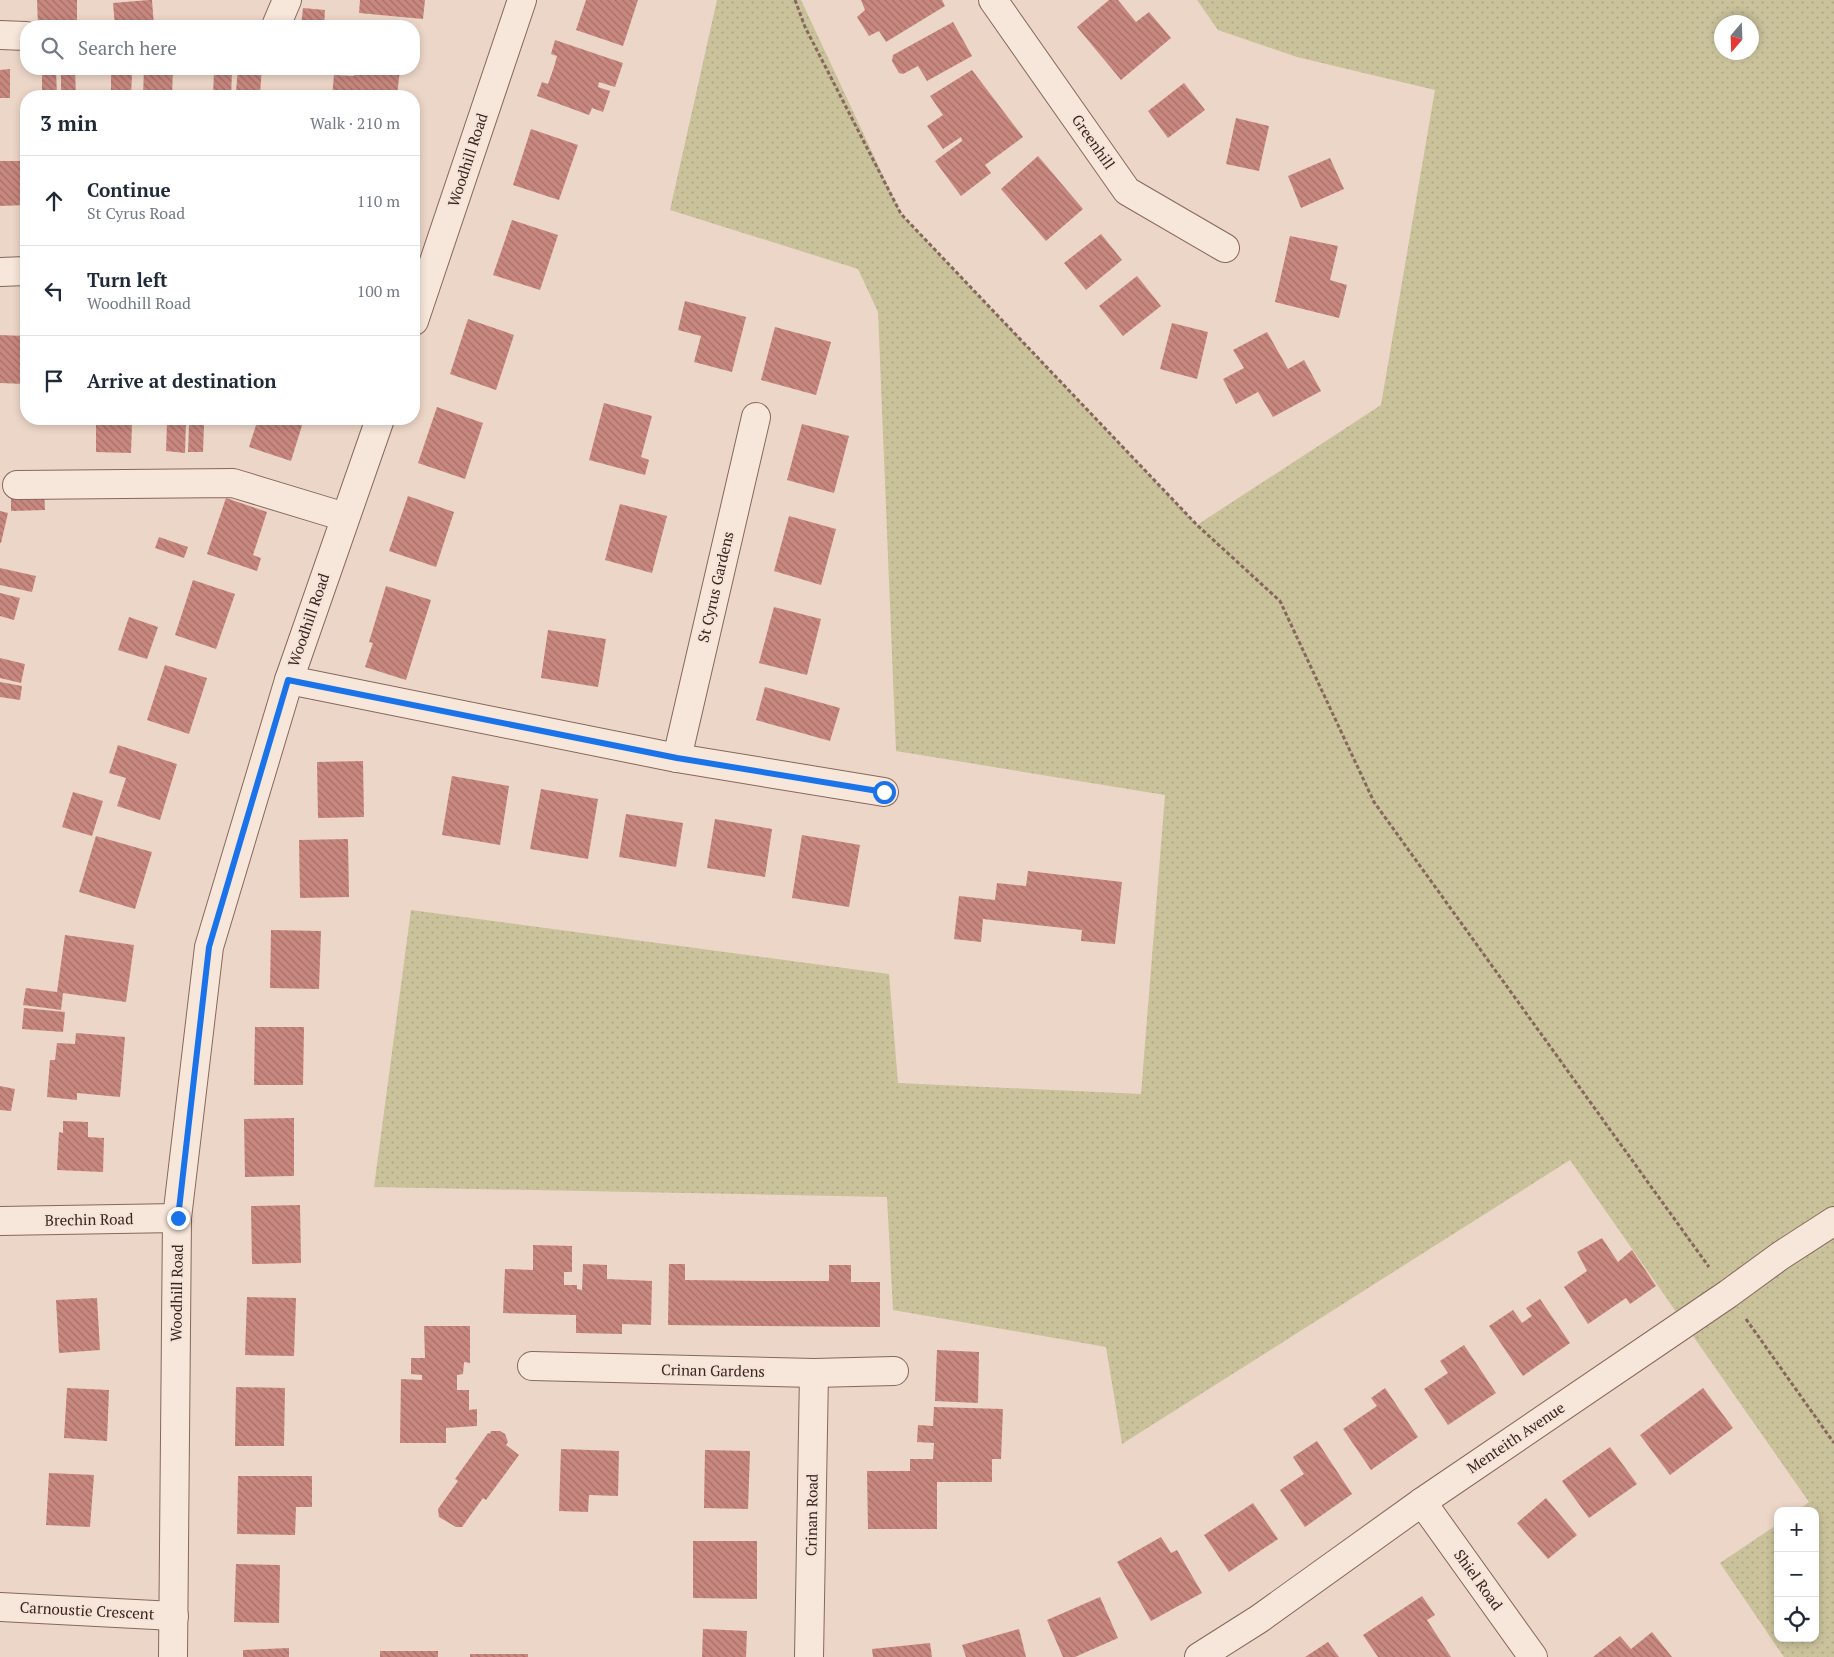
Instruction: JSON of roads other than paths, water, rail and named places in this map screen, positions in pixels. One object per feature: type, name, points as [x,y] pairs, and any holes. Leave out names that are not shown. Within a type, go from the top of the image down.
[{"type":"street","points":[[279,20],[287,0]]},
{"type":"street","name":"Woodhill Road","points":[[420,285],[424,261],[522,0]]},
{"type":"street","name":"Greenhill","points":[[993,0],[1128,191],[1226,248]]},
{"type":"street","points":[[0,34],[20,36]]},
{"type":"street","points":[[0,272],[20,271]]},
{"type":"street","name":"St Cyrus Gardens","points":[[677,758],[756,417]]},
{"type":"street","name":"Woodhill Road","points":[[173,1657],[178,1218],[209,947],[288,680],[378,425]]},
{"type":"street","points":[[17,484],[233,483],[346,516]]},
{"type":"street","points":[[288,680],[677,758],[884,792]]},
{"type":"street","name":"Brechin Road","points":[[0,1221],[178,1218]]},
{"type":"street","name":"Menteith Avenue","points":[[1199,1657],[1259,1619],[1422,1502],[1728,1294],[1780,1256],[1834,1221]]},
{"type":"street","name":"Crinan Gardens","points":[[532,1366],[814,1373],[894,1371]]},
{"type":"street","name":"Crinan Road","points":[[809,1657],[814,1373]]},
{"type":"street","name":"Shiel Road","points":[[1422,1502],[1533,1657]]},
{"type":"street","name":"Carnoustie Crescent","points":[[0,1607],[174,1616]]}]
